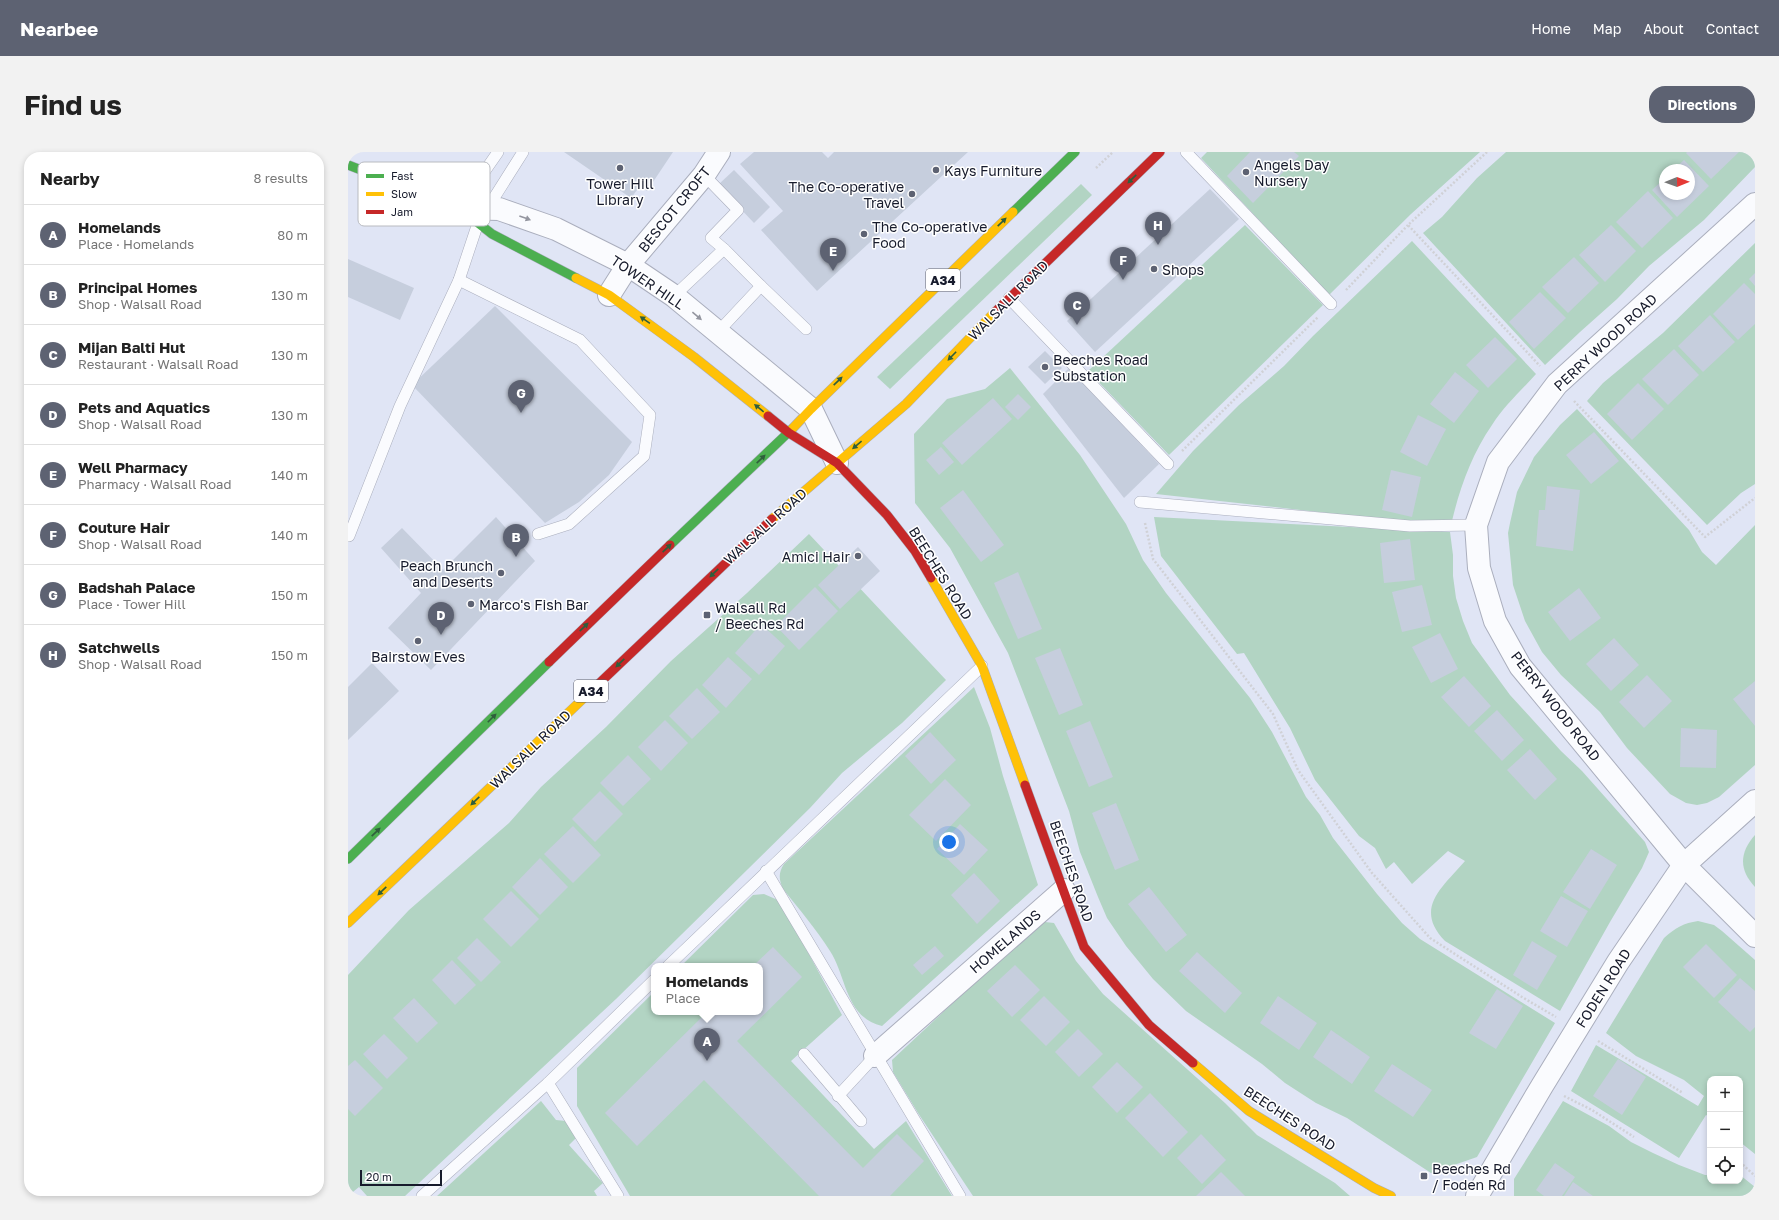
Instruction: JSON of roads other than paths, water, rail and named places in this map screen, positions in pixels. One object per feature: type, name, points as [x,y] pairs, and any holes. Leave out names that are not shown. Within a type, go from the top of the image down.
[{"type":"main road","name":"A34","points":[[348,859],[622,591],[789,432],[810,408],[1074,152]]},
{"type":"main road","name":"WALSALL ROAD","points":[[348,923],[758,531],[836,462],[906,404],[1009,298],[1160,152]]},
{"type":"main road","name":"TOWER HILL","points":[[348,165],[358,169]]},
{"type":"main road","points":[[488,226],[492,234],[609,295],[694,357],[789,432],[836,462]]},
{"type":"main road","name":"BEECHES ROAD","points":[[836,462],[887,515],[915,551],[982,666],[1084,948],[1149,1025],[1249,1111],[1374,1188],[1391,1196]]},
{"type":"street","name":"BESCOT CROFT","points":[[609,295],[628,265],[704,175],[719,152]]},
{"type":"street","name":"PERRY WOOD ROAD","points":[[1755,204],[1557,384],[1498,462],[1476,525],[1479,568],[1495,621],[1520,666],[1684,864],[1755,936]]},
{"type":"street","name":"TOWER HILL","points":[[490,213],[499,209],[556,229],[628,265],[674,296],[717,333],[810,408]]},
{"type":"street","points":[[810,408],[836,462]]},
{"type":"street","name":"FODEN ROAD","points":[[1477,1196],[1618,962],[1684,864],[1755,801]]},
{"type":"street","name":"HOMELANDS","points":[[875,1056],[1064,890]]},
{"type":"lane","points":[[490,163],[498,152]]},
{"type":"lane","points":[[490,204],[523,152]]},
{"type":"lane","points":[[1186,152],[1331,304]]},
{"type":"lane","points":[[704,175],[738,210],[711,238],[806,329]]},
{"type":"lane","points":[[349,536],[400,406],[459,280],[478,226]]},
{"type":"lane","points":[[674,296],[724,249]]},
{"type":"lane","points":[[459,280],[580,340],[650,415],[644,456],[569,524],[538,534]]},
{"type":"lane","points":[[717,333],[760,286]]},
{"type":"lane","points":[[1009,298],[1168,464]]},
{"type":"lane","points":[[1140,502],[1410,526],[1476,525]]},
{"type":"lane","points":[[671,963],[982,666]]},
{"type":"lane","points":[[766,871],[875,1056],[960,1196]]},
{"type":"lane","points":[[422,1196],[548,1083],[651,983]]},
{"type":"lane","points":[[804,1054],[838,1096],[861,1121]]},
{"type":"lane","points":[[838,1096],[875,1056]]},
{"type":"lane","points":[[548,1083],[618,1196]]},
{"type":"place","name":"Tower Hill Library","points":[[620,168]]},
{"type":"place","name":"Kays Furniture","points":[[936,170]]},
{"type":"place","name":"Angels Day Nursery","points":[[1246,172]]},
{"type":"place","name":"The Co-operative Travel","points":[[912,194]]},
{"type":"place","name":"The Co-operative Food","points":[[864,234]]},
{"type":"place","name":"Satchwells","points":[[1158,245]]},
{"type":"place","name":"Shops","points":[[1154,269]]},
{"type":"place","name":"Well Pharmacy","points":[[833,271]]},
{"type":"place","name":"Couture Hair","points":[[1123,280]]},
{"type":"place","name":"Mijan Balti Hut","points":[[1077,325]]},
{"type":"place","name":"Beeches Road Substation","points":[[1045,367]]},
{"type":"place","name":"Badshah Palace","points":[[521,413]]},
{"type":"place","name":"Amici Hair","points":[[858,556]]},
{"type":"place","name":"Principal Homes","points":[[516,557]]},
{"type":"place","name":"Peach Brunch and Deserts","points":[[501,573]]},
{"type":"place","name":"Marco's Fish Bar","points":[[471,604]]},
{"type":"place","name":"Walsall Rd / Beeches Rd","points":[[707,615]]},
{"type":"place","name":"Pets and Aquatics","points":[[441,635]]},
{"type":"place","name":"Bairstow Eves","points":[[418,641]]},
{"type":"place","name":"Homelands","points":[[707,1061]]},
{"type":"place","name":"Beeches Rd / Foden Rd","points":[[1424,1176]]}]
